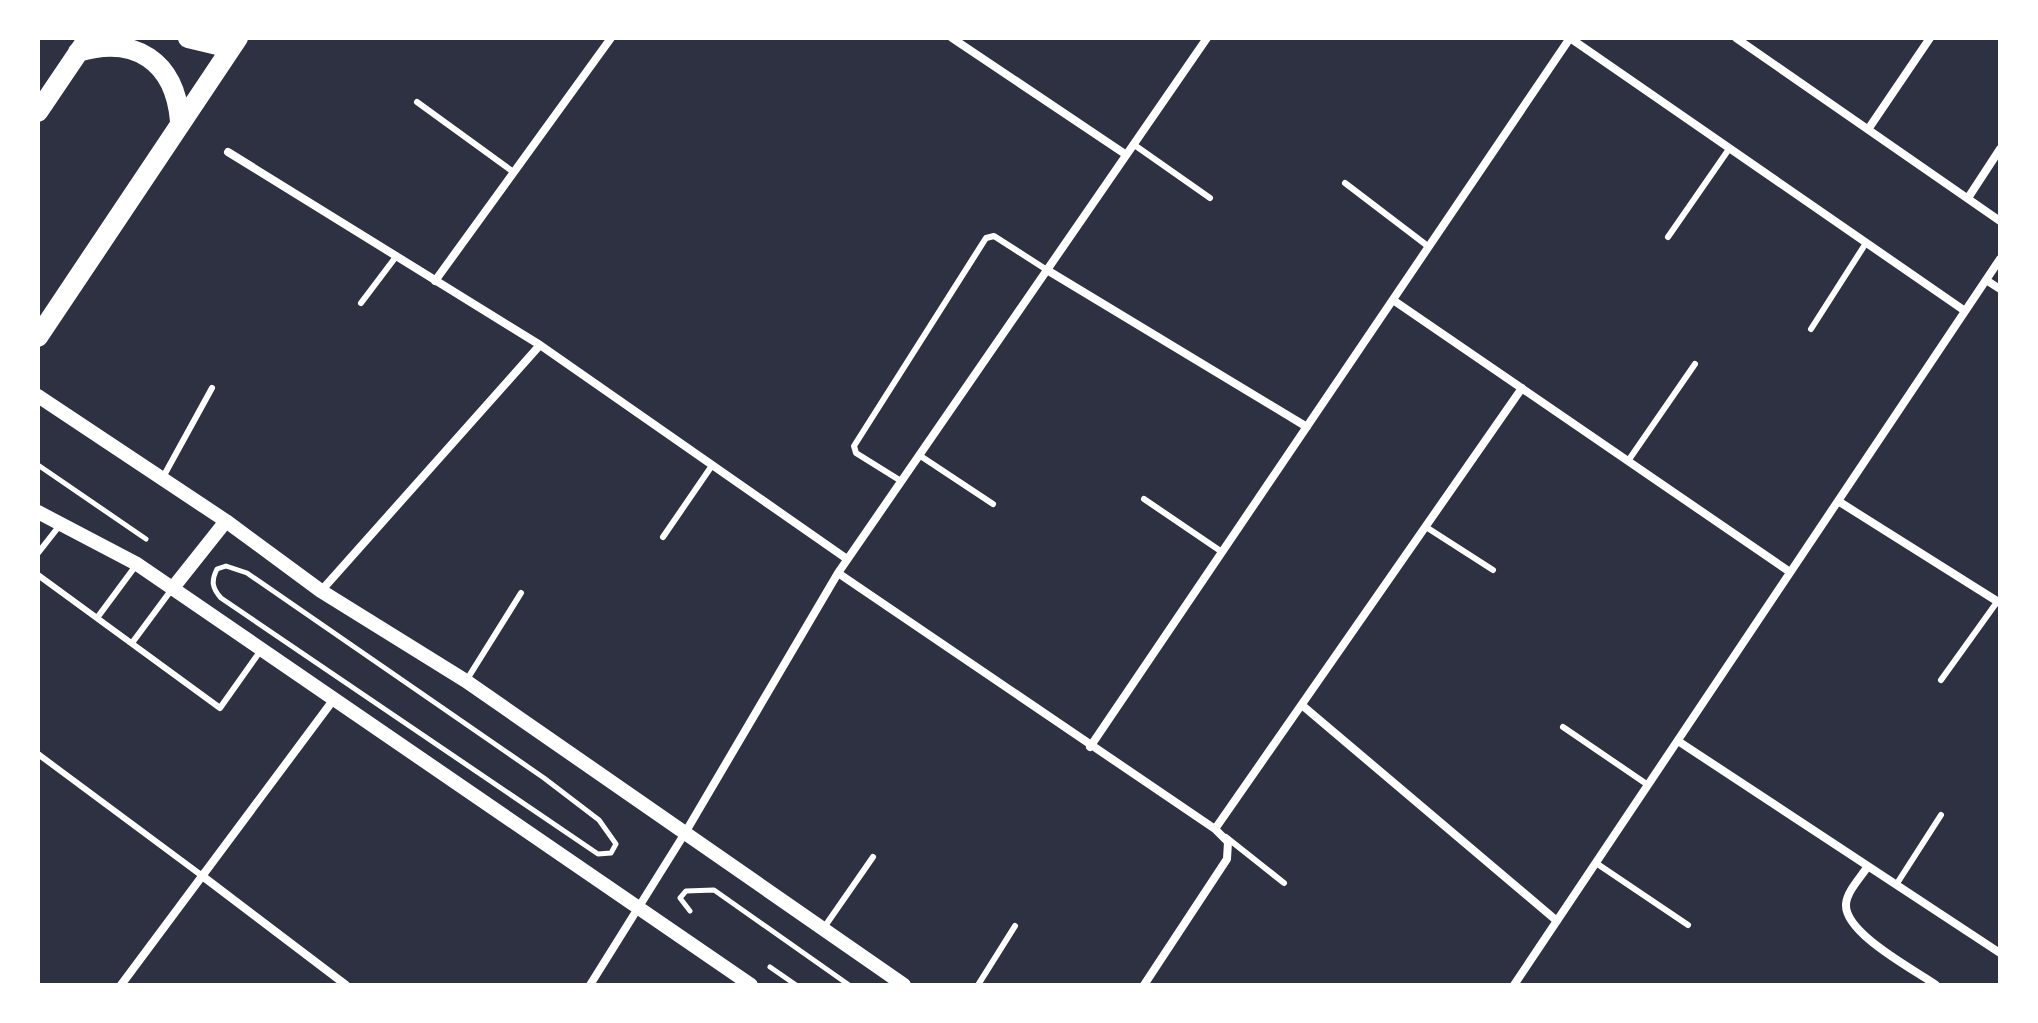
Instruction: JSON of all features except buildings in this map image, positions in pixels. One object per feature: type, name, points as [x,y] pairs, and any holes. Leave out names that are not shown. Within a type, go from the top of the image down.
[{"type":"main road","points":[[38,337],[234,43],[188,38]]},
{"type":"main road","points":[[38,112],[83,45],[119,46],[139,52],[157,64],[171,81],[178,100],[180,121]]},
{"type":"street","points":[[435,281],[611,38]]},
{"type":"street","points":[[952,38],[1125,154]]},
{"type":"street","points":[[590,985],[685,833],[847,559],[1207,38]]},
{"type":"street","points":[[1090,747],[1570,38],[1965,311]]},
{"type":"street","points":[[1736,38],[2000,221]]},
{"type":"street","points":[[1869,128],[1930,38]]},
{"type":"street","points":[[1968,198],[2000,149]]},
{"type":"street","points":[[228,152],[540,345],[847,559]]},
{"type":"street","points":[[1514,985],[2000,259]]},
{"type":"street","points":[[1047,270],[1307,427]]},
{"type":"street","points":[[1986,280],[2000,289]]},
{"type":"street","points":[[1393,300],[1790,572]]},
{"type":"street","points":[[321,591],[540,345]]},
{"type":"street","points":[[1219,832],[1522,388]]},
{"type":"street","points":[[38,396],[226,521],[321,591],[466,681],[904,985]]},
{"type":"street","points":[[1838,501],[1999,602]]},
{"type":"street","points":[[38,512],[137,564],[751,985]]},
{"type":"street","points":[[172,589],[226,521]]},
{"type":"street","points":[[838,573],[1219,832],[1228,842],[1227,859],[1144,985]]},
{"type":"street","points":[[121,985],[334,699]]},
{"type":"street","points":[[1303,706],[1557,921]]},
{"type":"street","points":[[1678,741],[2000,953]]},
{"type":"street","points":[[1868,866],[1848,896],[1846,907],[1852,925],[1936,985]]},
{"type":"street","points":[[201,875],[346,985]]},
{"type":"lane","points":[[417,102],[512,171]]},
{"type":"lane","points":[[1133,144],[1210,198]]},
{"type":"lane","points":[[1668,237],[1729,149]]},
{"type":"lane","points":[[1345,183],[1429,247]]},
{"type":"lane","points":[[901,481],[856,453],[854,446],[986,238],[994,236],[1047,270]]},
{"type":"lane","points":[[1811,329],[1866,243]]},
{"type":"lane","points":[[361,303],[395,258]]},
{"type":"lane","points":[[1628,461],[1695,364]]},
{"type":"lane","points":[[162,479],[212,388]]},
{"type":"lane","points":[[919,455],[993,504]]},
{"type":"lane","points":[[663,537],[711,467]]},
{"type":"lane","points":[[1144,499],[1222,552]]},
{"type":"lane","points":[[38,553],[62,523]]},
{"type":"lane","points":[[1426,527],[1493,570]]},
{"type":"lane","points":[[97,618],[137,564]]},
{"type":"lane","points":[[38,575],[220,708],[262,649]]},
{"type":"lane","points":[[132,643],[172,589]]},
{"type":"lane","points":[[466,681],[521,593]]},
{"type":"lane","points":[[1941,680],[1999,602]]},
{"type":"lane","points":[[1563,727],[1648,785]]},
{"type":"lane","points":[[38,754],[201,875]]},
{"type":"lane","points":[[1896,885],[1941,815]]},
{"type":"lane","points":[[1219,832],[1284,883]]},
{"type":"lane","points":[[823,929],[873,857]]},
{"type":"lane","points":[[1596,863],[1688,925]]},
{"type":"lane","points":[[978,985],[1015,926]]},
{"type":"path","points":[[38,465],[151,542]]},
{"type":"path","points":[[236,567],[299,609],[531,769],[599,820],[614,837],[616,844],[611,853],[598,854],[221,598],[214,590],[212,579],[217,569],[236,567]]},
{"type":"path","points":[[698,917],[686,908],[680,898],[697,888],[714,890],[849,985]]},
{"type":"path","points":[[759,959],[796,985]]}]
